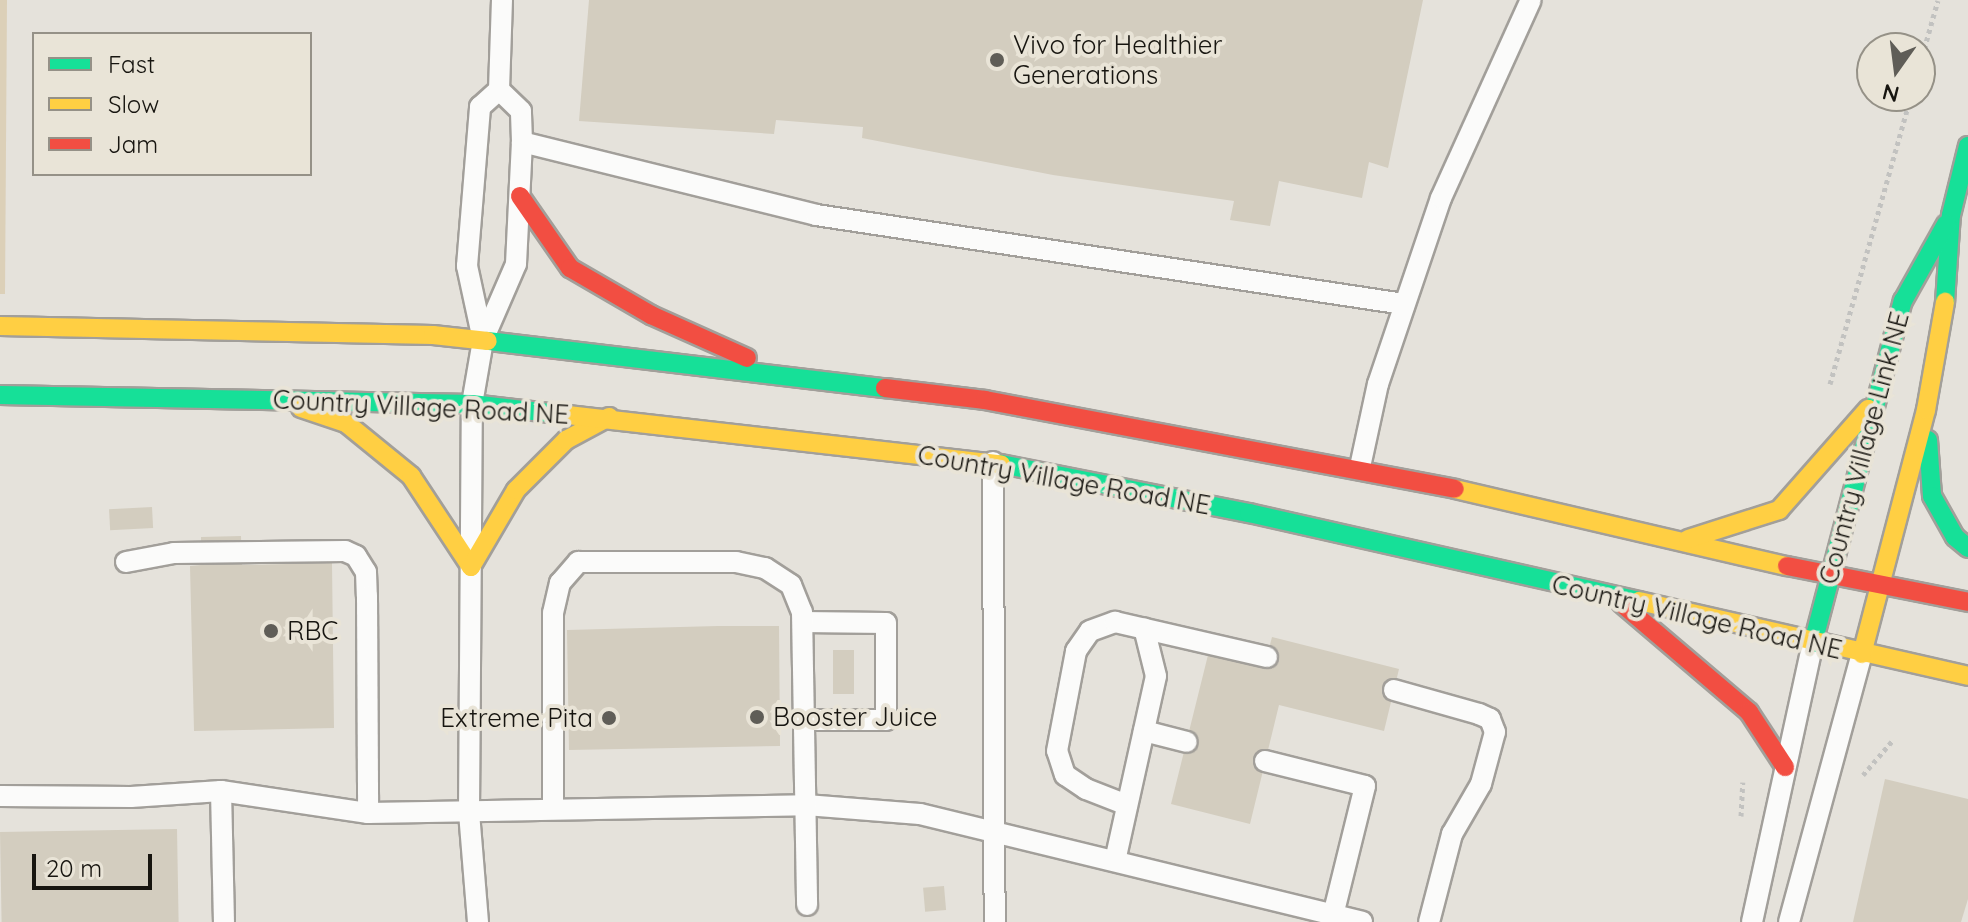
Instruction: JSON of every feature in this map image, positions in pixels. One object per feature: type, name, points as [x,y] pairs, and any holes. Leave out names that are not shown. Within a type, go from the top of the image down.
[{"type":"street","name":"Country Village Link NE","points":[[1862,654],[1926,410],[1945,309],[1951,215],[1968,146]]},
{"type":"street","points":[[520,196],[570,268],[651,315],[778,372]]},
{"type":"street","name":"Country Village Link NE","points":[[1813,643],[1903,301],[1951,215]]},
{"type":"street","points":[[0,326],[483,340],[778,372],[985,400],[1360,467],[1879,587],[1968,602]]},
{"type":"street","name":"Country Village Road NE","points":[[0,395],[472,404],[993,462],[1249,513],[1616,599],[1968,676]]},
{"type":"street","points":[[1683,540],[1779,510],[1877,398]]},
{"type":"street","points":[[276,399],[346,423],[411,476],[471,567],[516,490],[566,440],[609,417]]},
{"type":"street","points":[[1926,410],[1932,496],[1955,537],[1968,548]]},
{"type":"street","points":[[1616,599],[1749,712],[1785,767]]},
{"type":"lane","points":[[483,340],[467,266],[480,107],[499,90],[502,0]]},
{"type":"lane","points":[[1360,467],[1378,384],[1441,198],[1531,0]]},
{"type":"lane","points":[[478,922],[469,812],[472,404],[483,340],[516,264],[522,142],[521,111],[499,90]]},
{"type":"lane","points":[[522,142],[816,215],[1404,304]]},
{"type":"lane","points":[[993,462],[995,922]]},
{"type":"lane","points":[[126,562],[174,553],[345,551],[366,572],[368,813]]},
{"type":"lane","points":[[553,806],[553,613],[560,583],[578,562],[611,558],[736,562],[765,568],[791,585],[803,622],[807,905]]},
{"type":"lane","points":[[803,622],[886,623],[886,720],[805,720]]},
{"type":"lane","points":[[1127,805],[1086,789],[1065,775],[1057,751],[1058,727],[1076,651],[1090,631],[1115,622],[1267,657]]},
{"type":"lane","points":[[1115,861],[1156,676],[1144,628]]},
{"type":"lane","points":[[1752,922],[1813,643]]},
{"type":"lane","points":[[1789,922],[1862,654]]},
{"type":"lane","points":[[1394,690],[1479,714],[1490,719],[1495,732],[1481,784],[1448,846],[1429,922]]},
{"type":"lane","points":[[1144,731],[1187,742]]},
{"type":"lane","points":[[1265,761],[1365,786],[1333,915]]},
{"type":"lane","points":[[221,791],[224,922]]},
{"type":"lane","points":[[0,796],[131,797],[221,791],[302,799],[368,813],[469,812],[553,806],[806,805],[920,814],[1362,922]]},
{"type":"path","points":[[1929,32],[1938,0]]},
{"type":"path","points":[[1826,401],[1907,112]]},
{"type":"path","points":[[1738,830],[1742,771]]},
{"type":"shaded area","points":[[0,0],[7,0],[5,294],[0,294]]},
{"type":"building","name":"Vivo for Healthier Generations","points":[[589,0],[1423,0],[1388,168],[1369,162],[1362,198],[1279,181],[1270,226],[1230,220],[1234,201],[1053,175],[862,138],[863,127],[776,120],[774,134],[579,121]]},
{"type":"building","points":[[152,507],[153,528],[110,530],[109,509]]},
{"type":"building","points":[[241,536],[242,565],[332,563],[334,728],[194,731],[190,566],[201,565],[201,537]]},
{"type":"building","points":[[779,626],[780,746],[569,750],[567,630]]},
{"type":"building","points":[[1272,637],[1399,669],[1384,731],[1279,705],[1250,824],[1171,804],[1208,655],[1264,668]]},
{"type":"building","points":[[833,650],[854,650],[854,694],[833,694]]},
{"type":"building","points":[[1885,779],[1968,799],[1968,899],[1961,922],[1853,922]]},
{"type":"building","points":[[177,829],[179,922],[2,922],[0,832]]},
{"type":"building","points":[[944,886],[946,910],[925,912],[923,888]]},
{"type":"traffic: fast","points":[[1945,302],[1951,215],[1968,146]]},
{"type":"traffic: fast","points":[[1813,643],[1903,301],[1946,224]]},
{"type":"traffic: fast","points":[[488,341],[885,388]]},
{"type":"traffic: fast","points":[[0,395],[472,404],[559,414]]},
{"type":"traffic: fast","points":[[1928,440],[1932,496],[1955,537],[1968,548]]},
{"type":"traffic: fast","points":[[1001,464],[1249,513],[1639,601]]},
{"type":"traffic: slow","points":[[1862,654],[1926,410],[1945,302]]},
{"type":"traffic: slow","points":[[0,326],[433,335],[488,341]]},
{"type":"traffic: slow","points":[[301,408],[346,423],[411,476],[471,567],[516,490],[566,440],[609,417]]},
{"type":"traffic: slow","points":[[1688,539],[1779,510],[1868,409]]},
{"type":"traffic: slow","points":[[559,414],[1001,464]]},
{"type":"traffic: slow","points":[[1455,489],[1787,566]]},
{"type":"traffic: slow","points":[[1639,601],[1968,676]]},
{"type":"traffic: jam","points":[[520,196],[570,268],[651,315],[747,358]]},
{"type":"traffic: jam","points":[[885,388],[985,400],[1455,489]]},
{"type":"traffic: jam","points":[[1787,566],[1968,602]]},
{"type":"traffic: jam","points":[[1621,603],[1749,712],[1785,767]]},
{"type":"place","name":"Vivo for Healthier Generations","points":[[997,60]]},
{"type":"place","name":"RBC","points":[[271,631]]},
{"type":"place","name":"Booster Juice","points":[[757,717]]},
{"type":"place","name":"Extreme Pita","points":[[609,718]]}]
